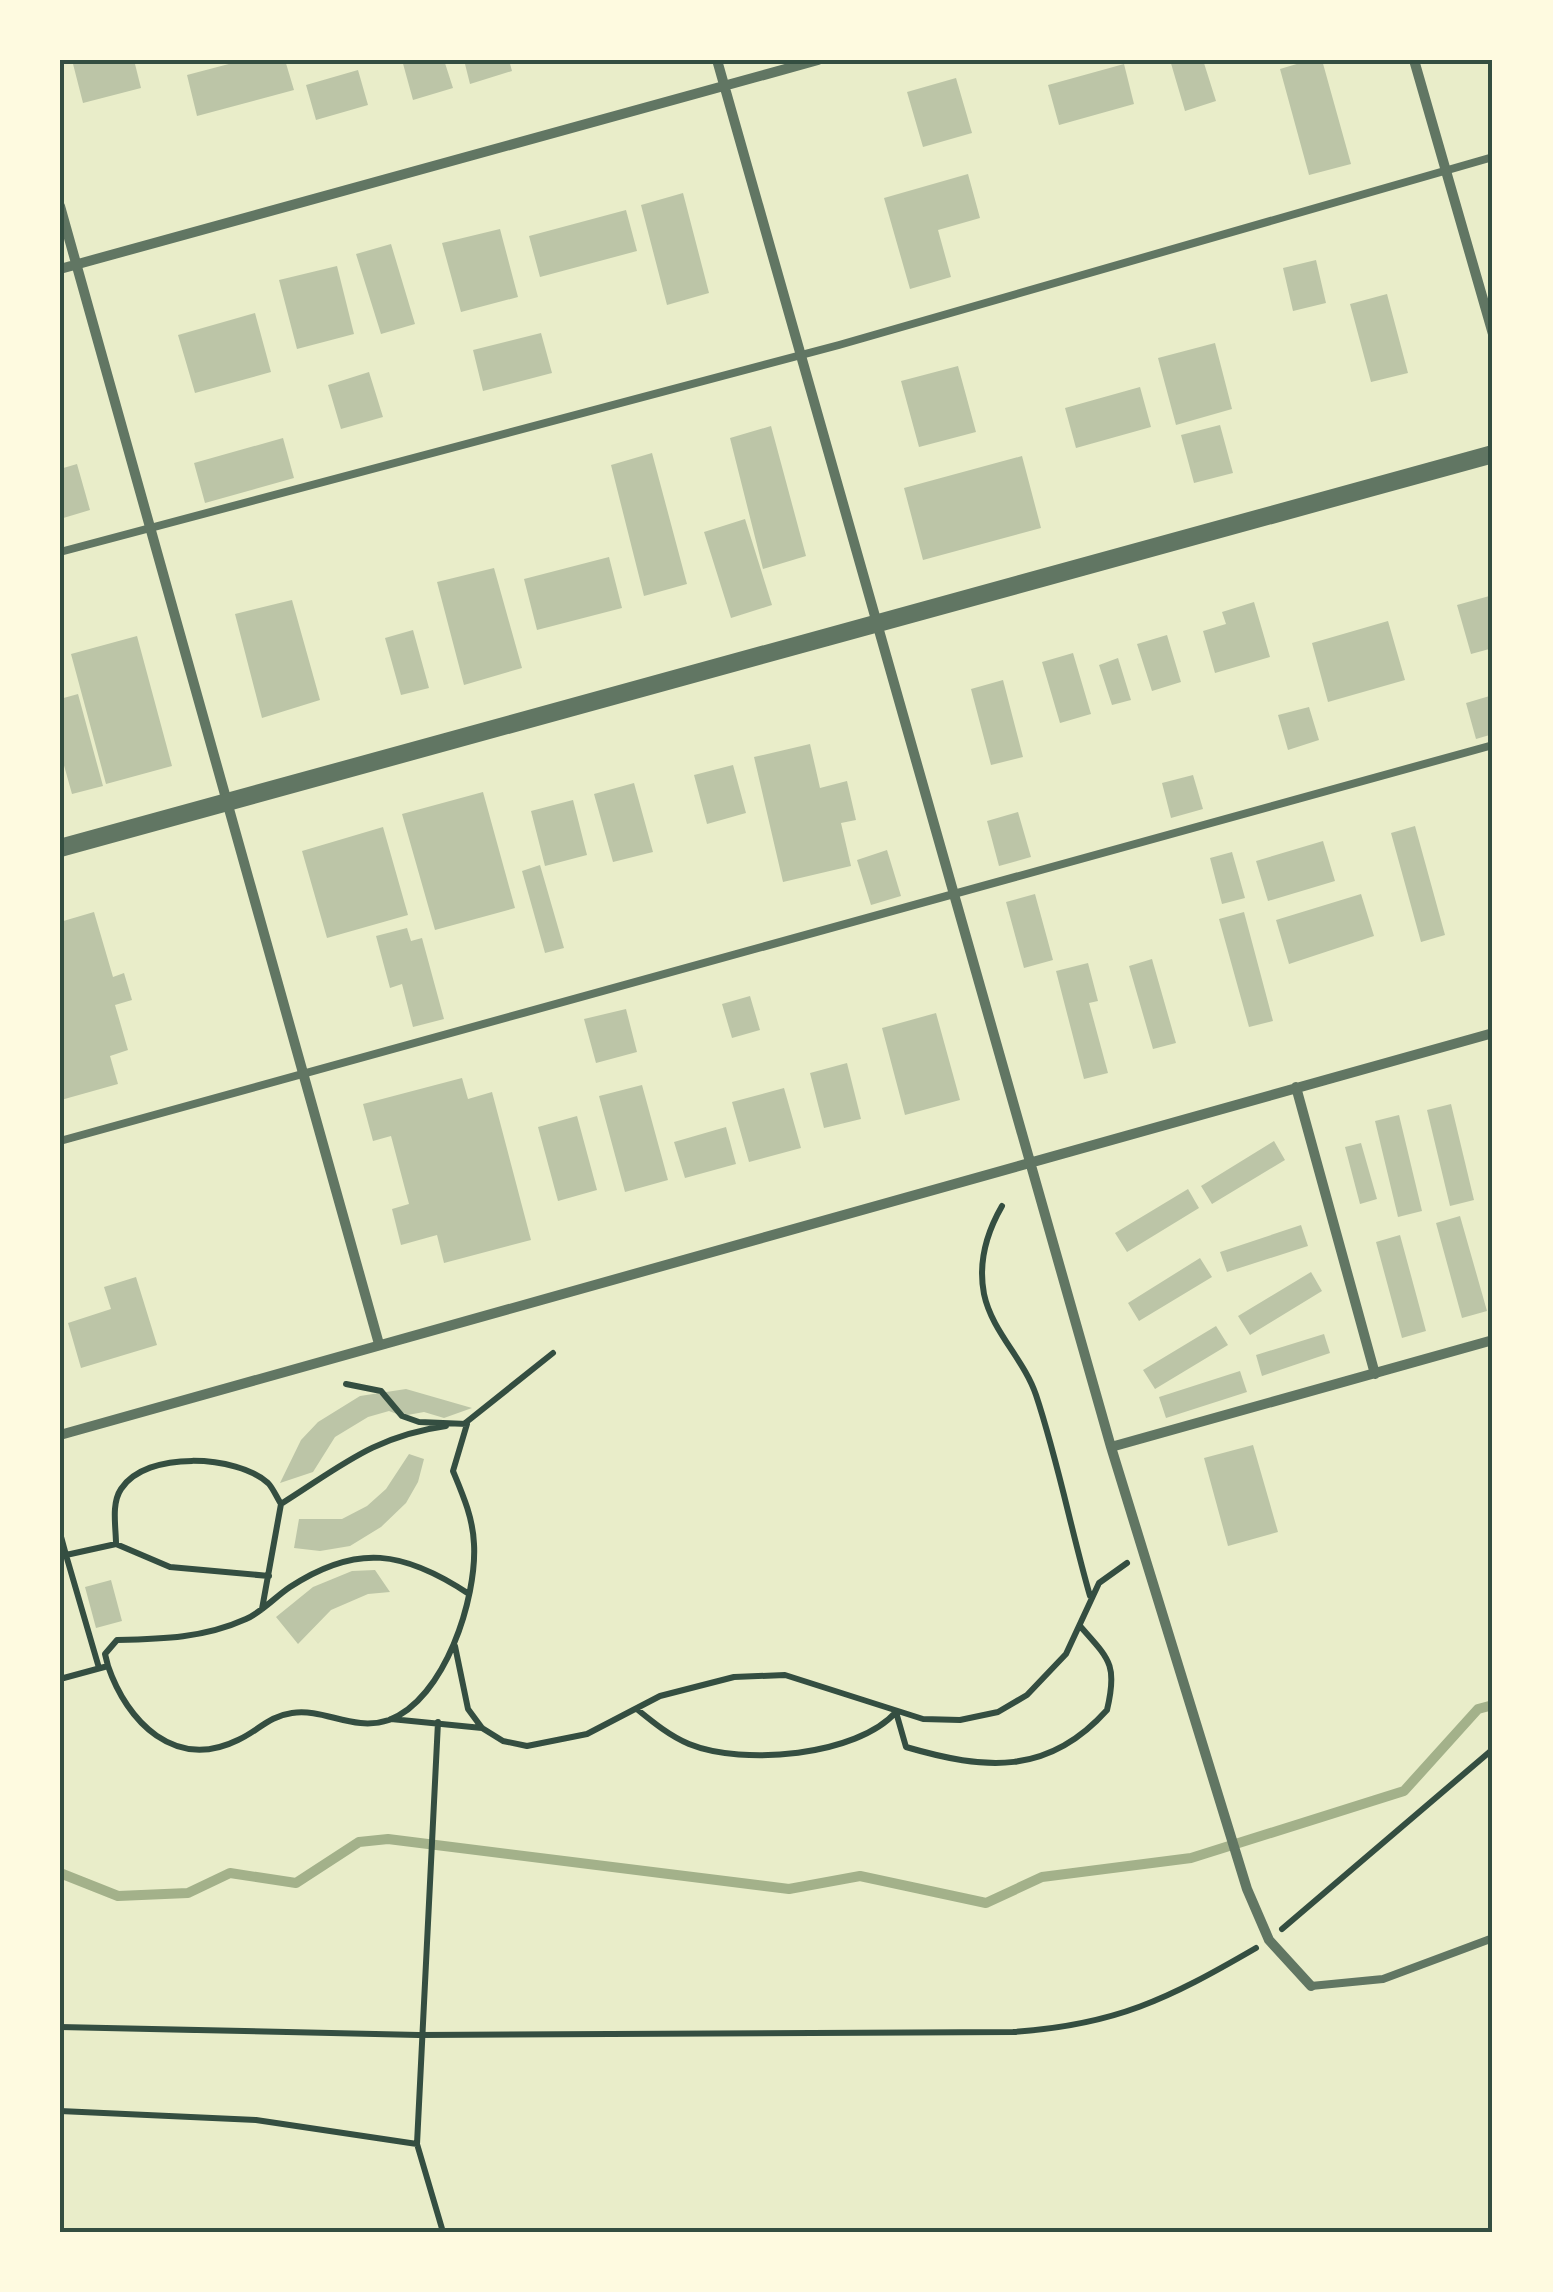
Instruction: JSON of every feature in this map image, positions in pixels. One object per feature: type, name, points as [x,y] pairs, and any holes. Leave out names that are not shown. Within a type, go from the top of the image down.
[{"type":"street","points":[[717,60],[1028,1163],[1247,1889],[1270,1940],[1311,1986]]},
{"type":"street","points":[[60,269],[818,60]]},
{"type":"street","points":[[1414,60],[1493,334]]},
{"type":"street","points":[[60,206],[379,1344]]},
{"type":"street","points":[[60,848],[1493,454]]},
{"type":"street","points":[[60,1434],[1493,1033]]},
{"type":"street","points":[[1296,1087],[1376,1374]]},
{"type":"street","points":[[1111,1447],[1493,1340]]},
{"type":"lane","points":[[60,552],[800,355],[1493,157]]},
{"type":"lane","points":[[60,1140],[1493,745]]},
{"type":"lane","points":[[1311,1986],[1383,1979],[1493,1938]]},
{"type":"path","points":[[1002,1206],[987,1238],[984,1296],[994,1320],[1020,1355],[1036,1394],[1090,1597]]},
{"type":"path","points":[[390,1719],[426,1690],[455,1646],[469,1594],[474,1542],[468,1506],[453,1471],[467,1424],[519,1376],[553,1353]]},
{"type":"path","points":[[346,1384],[381,1392],[402,1416],[420,1422],[467,1424]]},
{"type":"path","points":[[281,1504],[374,1444],[410,1431],[467,1424]]},
{"type":"path","points":[[116,1544],[115,1506],[120,1489],[135,1476],[177,1459],[248,1472],[268,1484],[281,1504],[262,1609]]},
{"type":"path","points":[[60,1533],[63,1555],[99,1668]]},
{"type":"path","points":[[63,1555],[116,1544],[170,1567],[269,1576]]},
{"type":"path","points":[[455,1646],[468,1709],[482,1728],[503,1741],[527,1746],[556,1743],[694,1684],[785,1675],[923,1719],[960,1720],[998,1712],[1028,1695],[1066,1654],[1099,1583],[1144,1552]]},
{"type":"path","points":[[469,1594],[424,1566],[372,1557],[313,1573],[262,1609],[217,1631],[174,1640],[117,1640],[105,1654],[119,1698],[140,1726],[166,1744],[186,1749],[209,1749],[238,1740],[267,1720],[292,1713],[359,1724],[390,1719],[482,1728]]},
{"type":"path","points":[[896,1712],[906,1747],[940,1757],[987,1763],[1033,1761],[1068,1747],[1107,1710],[1112,1689],[1111,1666],[1102,1646],[1079,1626]]},
{"type":"path","points":[[60,1679],[108,1666]]},
{"type":"path","points":[[638,1710],[690,1745],[750,1757],[866,1736],[896,1712]]},
{"type":"path","points":[[438,1722],[417,2144],[443,2232]]},
{"type":"path","points":[[60,2027],[419,2035],[1013,2032],[1068,2028],[1122,2016],[1199,1981],[1270,1940],[1466,1777],[1493,1748]]},
{"type":"path","points":[[60,2111],[256,2120],[417,2144]]},
{"type":"building","points":[[72,60],[134,60],[141,88],[83,103]]},
{"type":"building","points":[[244,60],[285,60],[294,90],[197,116],[187,75]]},
{"type":"building","points":[[402,60],[444,60],[453,88],[413,100]]},
{"type":"building","points":[[464,60],[509,60],[512,71],[470,84]]},
{"type":"building","points":[[1170,60],[1203,60],[1216,101],[1185,111]]},
{"type":"building","points":[[1322,60],[1351,164],[1309,175],[1280,69]]},
{"type":"building","points":[[1124,64],[1134,104],[1059,125],[1048,85]]},
{"type":"building","points":[[358,70],[368,105],[316,120],[306,85]]},
{"type":"building","points":[[956,78],[972,133],[923,147],[907,92]]},
{"type":"building","points":[[968,174],[980,218],[938,230],[951,277],[910,289],[884,198]]},
{"type":"building","points":[[683,193],[709,293],[667,305],[641,205]]},
{"type":"building","points":[[626,210],[637,251],[540,277],[529,236]]},
{"type":"building","points":[[500,229],[518,297],[461,312],[442,243]]},
{"type":"building","points":[[391,244],[415,324],[381,334],[356,254]]},
{"type":"building","points":[[1316,260],[1326,303],[1293,311],[1283,268]]},
{"type":"building","points":[[337,266],[354,334],[297,349],[279,280]]},
{"type":"building","points":[[1387,294],[1408,373],[1371,382],[1350,304]]},
{"type":"building","points":[[255,313],[271,372],[195,393],[178,335]]},
{"type":"building","points":[[541,333],[552,373],[483,391],[473,350]]},
{"type":"building","points":[[1215,343],[1232,409],[1176,425],[1158,358]]},
{"type":"building","points":[[958,366],[976,432],[919,447],[901,381]]},
{"type":"building","points":[[369,372],[383,417],[341,429],[328,385]]},
{"type":"building","points":[[1140,387],[1151,427],[1076,448],[1065,408]]},
{"type":"building","points":[[1220,425],[1233,473],[1194,483],[1181,435]]},
{"type":"building","points":[[771,426],[806,556],[763,569],[730,438]]},
{"type":"building","points":[[283,438],[294,478],[205,503],[194,463]]},
{"type":"building","points":[[652,453],[687,584],[644,596],[611,465]]},
{"type":"building","points":[[1022,456],[1041,528],[923,560],[904,488]]},
{"type":"building","points":[[77,464],[90,510],[60,519],[60,469]]},
{"type":"building","points":[[745,519],[772,605],[731,618],[704,532]]},
{"type":"building","points":[[609,557],[622,608],[537,630],[524,579]]},
{"type":"building","points":[[494,568],[522,668],[464,685],[437,582]]},
{"type":"building","points":[[1493,595],[1493,648],[1471,654],[1457,605]]},
{"type":"building","points":[[292,600],[320,700],[262,718],[235,614]]},
{"type":"building","points":[[1254,602],[1270,657],[1215,673],[1203,631],[1226,624],[1222,612]]},
{"type":"building","points":[[1388,621],[1405,680],[1328,702],[1312,643]]},
{"type":"building","points":[[413,630],[429,688],[401,695],[385,638]]},
{"type":"building","points":[[1167,635],[1181,682],[1152,691],[1137,644]]},
{"type":"building","points":[[137,636],[172,766],[106,784],[71,654]]},
{"type":"building","points":[[1073,653],[1091,714],[1060,723],[1042,662]]},
{"type":"building","points":[[1118,658],[1131,700],[1112,705],[1099,665]]},
{"type":"building","points":[[1003,680],[1023,757],[991,765],[971,689]]},
{"type":"building","points":[[78,694],[103,786],[72,794],[60,751],[60,699]]},
{"type":"building","points":[[1493,695],[1493,734],[1476,739],[1466,703]]},
{"type":"building","points":[[1309,707],[1319,740],[1288,750],[1278,715]]},
{"type":"building","points":[[810,744],[820,788],[847,781],[856,820],[841,823],[851,866],[783,882],[754,757]]},
{"type":"building","points":[[733,765],[746,813],[707,824],[694,775]]},
{"type":"building","points":[[1193,775],[1203,809],[1171,818],[1162,783]]},
{"type":"building","points":[[634,783],[653,852],[613,862],[594,794]]},
{"type":"building","points":[[483,792],[515,908],[435,930],[402,814]]},
{"type":"building","points":[[573,800],[587,855],[545,866],[531,811]]},
{"type":"building","points":[[1018,812],[1031,857],[999,866],[987,821]]},
{"type":"building","points":[[1415,826],[1445,935],[1421,942],[1391,833]]},
{"type":"building","points":[[383,827],[408,915],[327,938],[302,851]]},
{"type":"building","points":[[1323,841],[1335,881],[1268,901],[1256,861]]},
{"type":"building","points":[[887,850],[901,896],[871,905],[857,860]]},
{"type":"building","points":[[1232,852],[1245,898],[1222,904],[1210,858]]},
{"type":"building","points":[[540,865],[564,948],[545,953],[522,871]]},
{"type":"building","points":[[1035,894],[1053,960],[1024,968],[1006,902]]},
{"type":"building","points":[[1361,894],[1374,936],[1289,964],[1276,920]]},
{"type":"building","points":[[94,912],[113,977],[124,973],[132,1000],[115,1005],[128,1050],[110,1056],[118,1084],[61,1100],[60,922]]},
{"type":"building","points":[[1244,912],[1273,1021],[1249,1027],[1219,919]]},
{"type":"building","points":[[407,928],[411,941],[422,938],[444,1019],[413,1027],[402,984],[390,988],[376,936]]},
{"type":"building","points":[[1152,959],[1176,1043],[1153,1049],[1129,966]]},
{"type":"building","points":[[1088,963],[1098,1001],[1089,1003],[1108,1073],[1084,1079],[1056,971]]},
{"type":"building","points":[[750,996],[760,1030],[732,1038],[722,1004]]},
{"type":"building","points":[[626,1009],[637,1052],[596,1063],[584,1019]]},
{"type":"building","points":[[936,1013],[960,1100],[905,1115],[882,1028]]},
{"type":"building","points":[[847,1063],[861,1119],[824,1128],[810,1073]]},
{"type":"building","points":[[462,1078],[468,1099],[492,1092],[531,1240],[444,1263],[437,1235],[401,1245],[392,1209],[409,1204],[391,1136],[373,1141],[363,1104]]},
{"type":"building","points":[[642,1085],[668,1180],[625,1192],[599,1096]]},
{"type":"building","points":[[784,1088],[801,1148],[749,1162],[732,1102]]},
{"type":"building","points":[[1451,1104],[1474,1200],[1450,1206],[1427,1110]]},
{"type":"building","points":[[1399,1115],[1422,1211],[1398,1217],[1375,1121]]},
{"type":"building","points":[[577,1116],[597,1190],[558,1201],[538,1127]]},
{"type":"building","points":[[726,1127],[736,1164],[685,1178],[674,1142]]},
{"type":"building","points":[[1274,1141],[1285,1160],[1212,1204],[1201,1186]]},
{"type":"building","points":[[1361,1143],[1377,1199],[1360,1204],[1345,1147]]},
{"type":"building","points":[[1188,1189],[1199,1208],[1127,1252],[1115,1233]]},
{"type":"building","points":[[1460,1216],[1487,1311],[1462,1318],[1436,1223]]},
{"type":"building","points":[[1301,1225],[1308,1246],[1227,1272],[1220,1252]]},
{"type":"building","points":[[1400,1235],[1426,1331],[1402,1338],[1376,1242]]},
{"type":"building","points":[[1200,1258],[1212,1277],[1139,1321],[1128,1303]]},
{"type":"building","points":[[1311,1272],[1322,1291],[1250,1335],[1238,1316]]},
{"type":"building","points":[[136,1277],[157,1345],[81,1368],[68,1323],[111,1309],[104,1287]]},
{"type":"building","points":[[1216,1326],[1228,1345],[1155,1389],[1143,1370]]},
{"type":"building","points":[[1324,1334],[1330,1353],[1262,1376],[1256,1355]]},
{"type":"building","points":[[1240,1371],[1247,1392],[1166,1418],[1159,1397]]},
{"type":"building","points":[[406,1389],[472,1408],[444,1418],[424,1412],[402,1416],[389,1411],[368,1417],[335,1437],[313,1472],[280,1483],[301,1440],[318,1422],[360,1396]]},
{"type":"building","points":[[1253,1445],[1278,1532],[1228,1546],[1204,1458]]},
{"type":"building","points":[[409,1454],[424,1459],[418,1482],[406,1503],[381,1527],[350,1546],[320,1551],[294,1548],[299,1519],[342,1519],[367,1506],[386,1489]]},
{"type":"building","points":[[375,1570],[390,1592],[368,1594],[331,1610],[298,1644],[276,1617],[313,1587],[352,1571]]},
{"type":"building","points":[[111,1580],[122,1621],[96,1628],[85,1587]]},
{"type":"waterway","points":[[60,1873],[118,1896],[188,1893],[230,1873],[296,1883],[359,1842],[388,1839],[789,1889],[860,1876],[986,1903],[1042,1877],[1191,1858],[1404,1791],[1478,1709],[1493,1705]]}]
